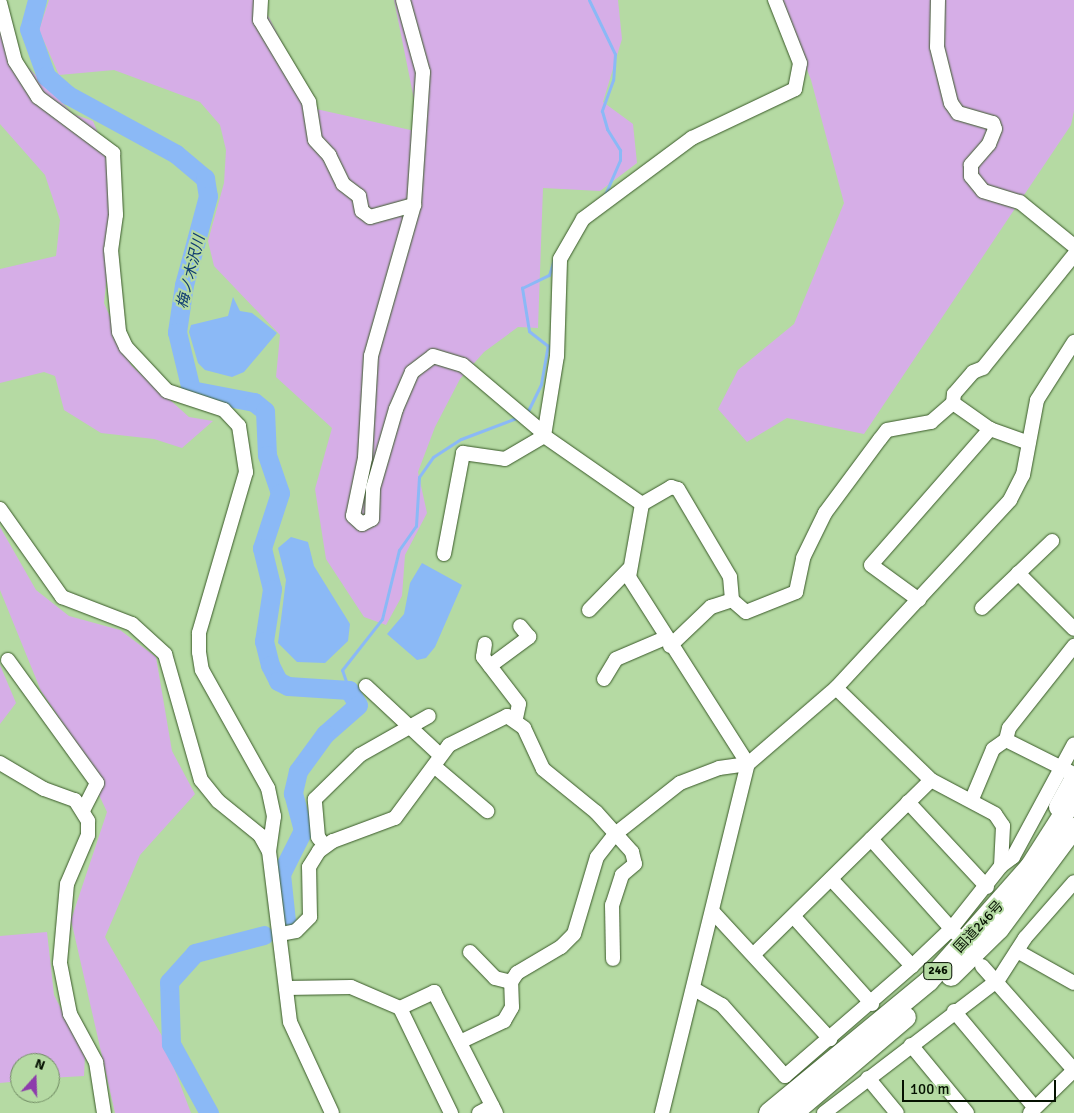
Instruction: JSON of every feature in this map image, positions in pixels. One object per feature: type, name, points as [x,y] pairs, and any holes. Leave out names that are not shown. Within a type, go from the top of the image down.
[{"type":"highway","points":[[1030,868],[1069,773]]},
{"type":"highway","name":"国道246号","points":[[769,1113],[929,981],[1030,868],[1074,798]]},
{"type":"highway","name":"国道246号","points":[[793,1113],[932,995],[999,929],[1074,828]]},
{"type":"highway","points":[[999,929],[1018,923],[1074,850]]},
{"type":"street","points":[[261,0],[260,20],[308,102],[315,140],[329,154],[343,184],[359,196],[362,211],[370,216],[414,205]]},
{"type":"street","points":[[403,0],[423,72],[414,205],[371,356],[365,458],[353,516],[362,524],[372,520],[373,488],[396,409],[412,372],[433,356],[463,365],[542,433],[642,504]]},
{"type":"street","points":[[938,0],[938,48],[951,103],[958,113],[993,123],[995,129],[989,144],[971,165],[971,176],[983,191],[1020,202],[1074,246]]},
{"type":"street","points":[[0,3],[15,61],[38,97],[113,153],[116,215],[111,250],[119,332],[126,347],[167,390],[224,410],[239,426],[246,472],[199,633],[199,652],[202,670],[268,788],[274,816],[269,851],[281,934],[286,988],[298,1043],[332,1113]]},
{"type":"street","points":[[444,554],[463,453],[506,458],[542,433],[557,356],[558,272],[571,234],[589,213],[668,154],[726,120],[795,89],[800,64],[778,3]]},
{"type":"street","points":[[662,1113],[748,764],[641,601],[629,569],[642,504],[671,487],[678,490],[730,577],[732,600],[746,612],[796,592],[803,558],[825,513],[887,430],[931,422],[953,403],[954,394],[973,372],[983,368],[1074,255]]},
{"type":"street","points":[[460,1042],[509,1014],[511,982],[516,973],[561,947],[574,934],[597,857],[614,835],[680,783],[719,768],[748,764],[836,688],[1010,500],[1023,475],[1037,400],[1074,342]]},
{"type":"street","points":[[953,403],[990,429],[1029,443]]},
{"type":"street","points":[[919,600],[871,565],[990,429]]},
{"type":"street","points":[[0,509],[62,597],[132,624],[165,654],[201,780],[218,802],[260,835],[269,851]]},
{"type":"street","points":[[982,608],[1052,540]]},
{"type":"street","points":[[589,610],[629,569]]},
{"type":"street","points":[[1018,573],[1074,629]]},
{"type":"street","points":[[604,679],[616,659],[667,642],[711,607],[732,600]]},
{"type":"street","points":[[490,666],[529,637],[520,626]]},
{"type":"street","points":[[485,644],[483,657],[519,704],[516,718],[543,770],[596,812],[614,835],[632,852],[635,864],[622,875],[612,905],[613,959]]},
{"type":"street","points":[[972,799],[993,749],[1006,740],[1009,728],[1074,646]]},
{"type":"street","points":[[8,660],[97,783],[84,809],[88,835],[67,884],[60,963],[70,1014],[96,1062],[104,1113]]},
{"type":"street","points":[[366,686],[409,727],[437,760],[487,811]]},
{"type":"street","points":[[836,688],[931,780],[972,799],[1003,826],[1001,866]]},
{"type":"street","points":[[325,846],[318,837],[315,799],[360,755],[429,716]]},
{"type":"street","points":[[281,934],[296,932],[310,917],[309,867],[325,846],[395,818],[437,760],[464,735],[507,716],[516,718]]},
{"type":"street","points":[[1006,740],[1069,773]]},
{"type":"street","points":[[694,989],[722,1005],[785,1076],[872,1004],[953,931],[1001,866],[1014,856],[1069,773],[1074,744]]},
{"type":"street","points":[[0,763],[84,809]]},
{"type":"street","points":[[754,954],[794,917],[931,780]]},
{"type":"street","points":[[908,802],[987,887]]},
{"type":"street","points":[[871,839],[953,931]]},
{"type":"street","points":[[831,879],[912,966]]},
{"type":"street","points":[[824,1113],[954,1011],[998,980],[1017,951],[1074,882]]},
{"type":"street","points":[[713,912],[754,954],[830,1039]]},
{"type":"street","points":[[794,917],[872,1004]]},
{"type":"street","points":[[1017,951],[1074,983]]},
{"type":"street","points":[[470,952],[495,978],[511,982]]},
{"type":"street","points":[[954,1011],[1033,1111],[1074,1070],[998,980],[982,966]]},
{"type":"street","points":[[286,988],[351,987],[400,1008],[451,1113]]},
{"type":"street","points":[[400,1008],[434,992],[494,1109],[479,1113]]},
{"type":"street","points":[[911,1045],[967,1113]]},
{"type":"street","points":[[868,1078],[897,1113]]},
{"type":"shaded area","points":[[49,0],[260,0],[316,109],[415,131],[420,129],[394,0],[618,0],[622,39],[603,102],[633,124],[637,163],[600,191],[543,188],[538,328],[518,327],[484,352],[460,379],[435,427],[418,472],[427,513],[405,555],[402,596],[386,625],[364,617],[326,559],[315,489],[332,428],[276,377],[280,335],[214,266],[208,241],[224,183],[226,150],[220,125],[200,102],[114,70],[59,75],[39,30]]},
{"type":"shaded area","points":[[780,0],[1074,0],[1074,111],[1071,125],[864,434],[787,418],[747,442],[718,409],[738,370],[794,324],[844,203],[811,80]]},
{"type":"shaded area","points":[[0,15],[17,56],[73,114],[93,121],[104,148],[115,202],[104,303],[131,365],[189,417],[213,421],[182,448],[154,439],[101,433],[64,410],[55,376],[44,372],[0,383],[0,269],[56,256],[60,220],[45,175],[0,124]]},
{"type":"shaded area","points":[[0,527],[36,590],[69,616],[120,630],[156,657],[172,751],[195,794],[140,855],[105,937],[162,1036],[191,1113],[115,1113],[71,920],[107,812],[72,737],[41,691],[0,590]]},
{"type":"shaded area","points":[[0,665],[16,703],[0,724]]},
{"type":"shaded area","points":[[47,932],[54,995],[85,1056],[84,1076],[60,1077],[60,1053],[10,1053],[10,1082],[0,1083],[0,936]]},
{"type":"water","points":[[233,297],[240,311],[252,313],[277,333],[244,372],[232,377],[205,370],[198,363],[189,332],[191,325],[228,316]]},
{"type":"water","points":[[291,537],[308,542],[314,566],[350,624],[348,641],[325,663],[297,662],[278,643],[286,580],[278,548]]},
{"type":"water","points":[[422,563],[462,585],[435,647],[426,658],[417,660],[387,634],[404,614],[410,583]]},
{"type":"waterway","name":"梅ノ木沢川","points":[[37,0],[29,29],[46,76],[68,95],[176,154],[205,178],[208,196],[184,285],[177,332],[191,390],[254,402],[265,411],[267,455],[280,493],[262,548],[272,589],[264,641],[270,665],[278,681],[288,686],[349,690],[358,705],[325,734],[298,771],[293,793],[303,830],[281,874],[286,921]]},
{"type":"waterway","points":[[589,0],[615,54],[613,80],[602,111],[607,129],[620,150],[620,160],[604,197]]},
{"type":"waterway","points":[[527,413],[541,384],[548,346],[529,331],[522,288],[549,275],[555,257]]},
{"type":"waterway","points":[[349,690],[342,670],[382,619],[399,550],[416,526],[419,477],[433,457],[461,439],[519,417]]},
{"type":"waterway","name":"梅ノ木沢川","points":[[209,1113],[171,1044],[169,982],[195,953],[264,935]]}]
